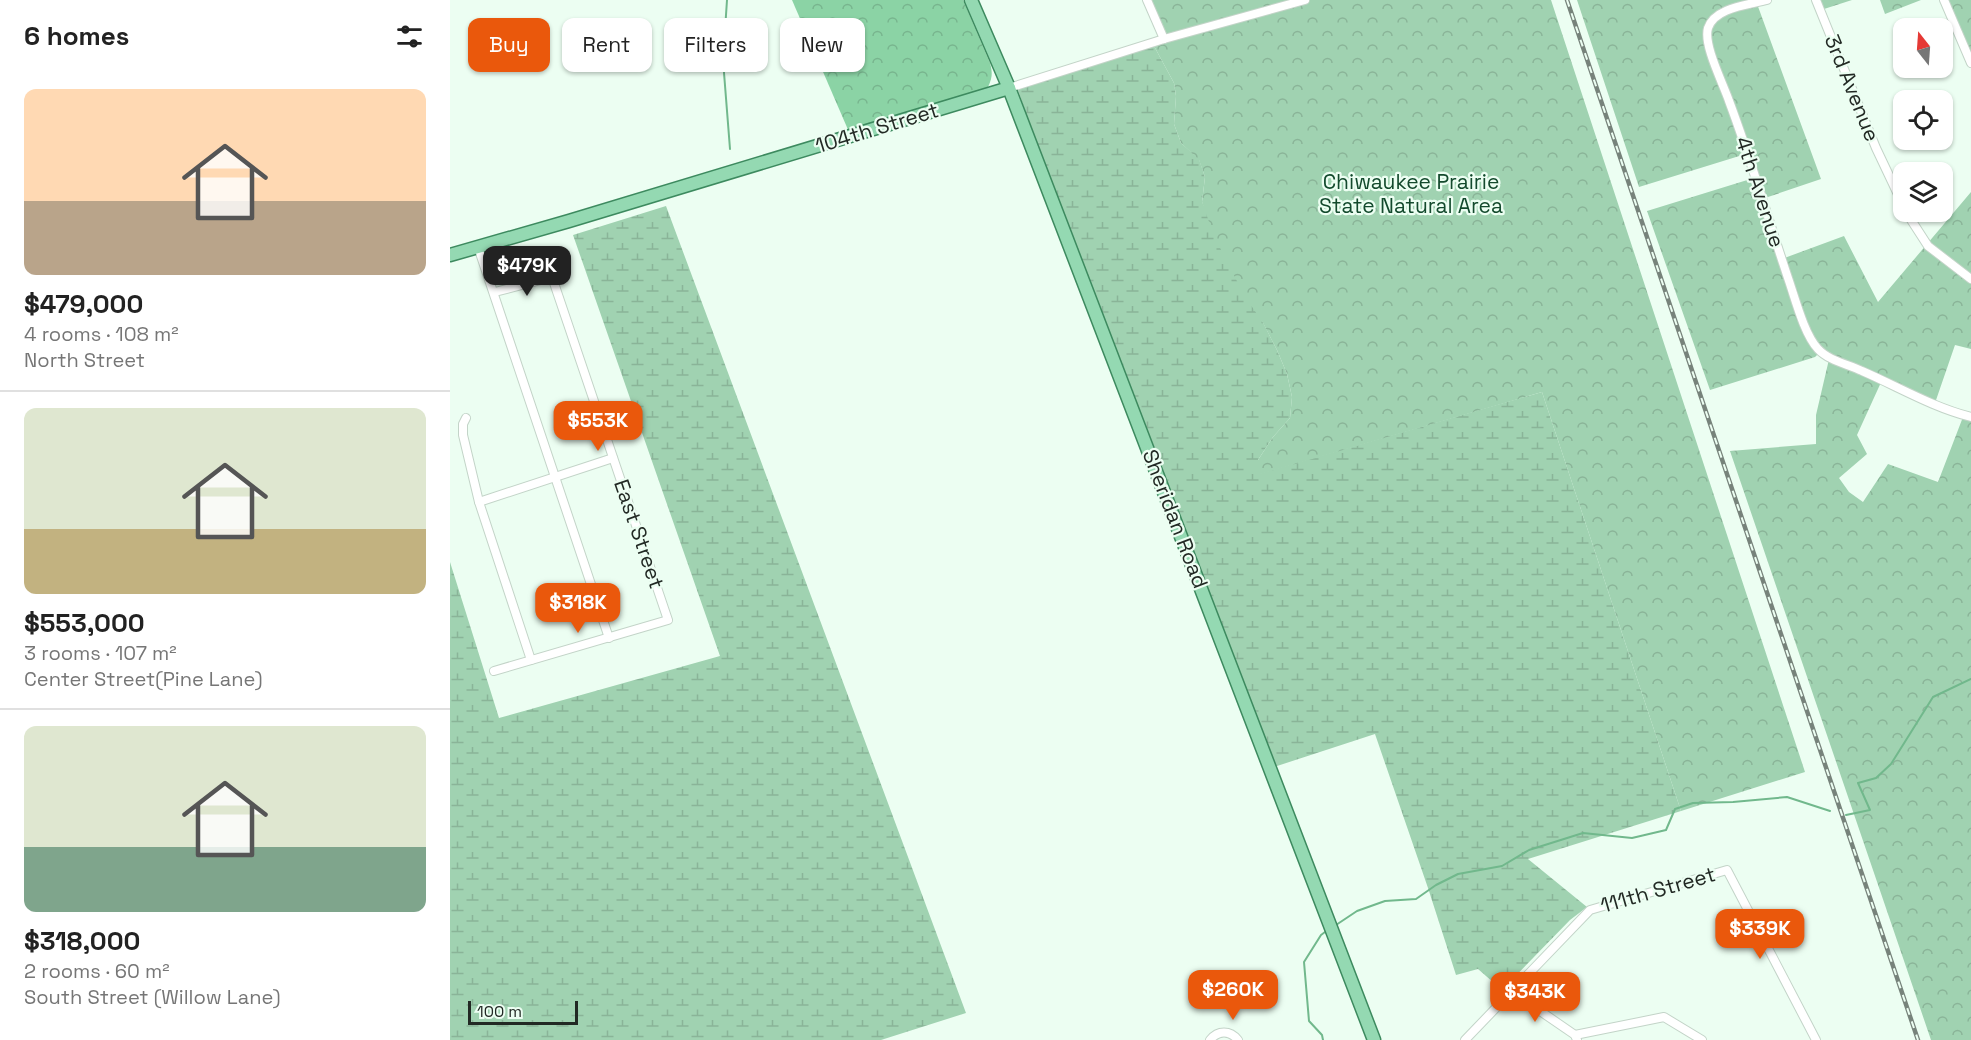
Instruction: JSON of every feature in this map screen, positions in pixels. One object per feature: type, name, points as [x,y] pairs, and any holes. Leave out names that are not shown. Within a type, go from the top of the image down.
[{"type":"main road","name":"Sheridan Road","points":[[971,0],[1010,88],[1374,1040]]},
{"type":"main road","name":"104th Street","points":[[450,255],[1010,88]]},
{"type":"street","points":[[1147,0],[1164,39]]},
{"type":"street","name":"104th Street","points":[[1010,88],[1164,39],[1305,0]]},
{"type":"street","name":"4th Avenue","points":[[1767,0],[1722,12],[1709,24],[1707,34],[1710,50],[1739,127],[1811,339],[1816,348],[1825,356],[1935,406],[1971,417]]},
{"type":"street","name":"3rd Avenue","points":[[1816,0],[1876,148],[1893,184]]},
{"type":"street","points":[[1944,0],[1971,63]]},
{"type":"street","points":[[1912,222],[1928,246],[1971,279]]},
{"type":"street","points":[[478,247],[495,292],[609,638],[494,671]]},
{"type":"street","name":"East Street","points":[[495,292],[552,277],[668,620],[609,638]]},
{"type":"street","points":[[466,418],[463,424],[463,435],[479,502],[531,660]]},
{"type":"street","points":[[479,502],[614,458]]},
{"type":"street","name":"111th Street","points":[[1465,1040],[1590,910],[1726,870],[1816,1040]]},
{"type":"street","points":[[1511,991],[1576,1037],[1664,1017],[1702,1040]]},
{"type":"street","points":[[1210,1040],[1222,1032],[1233,1035],[1238,1040]]},
{"type":"green space","points":[[792,0],[963,0],[990,63],[992,73],[989,85],[987,89],[849,132],[823,72],[865,72],[865,18],[800,18]]},
{"type":"green space","name":"Chiwaukee Prairie State Natural Area","points":[[1151,0],[1551,0],[1805,772],[1681,811],[1542,392],[1257,475],[1258,460],[1273,437],[1290,418],[1292,397],[1287,374],[1263,323],[1244,295],[1214,236],[1202,202],[1205,177],[1199,160],[1181,143],[1174,124],[1176,96],[1174,83],[1154,46],[1168,41]]},
{"type":"green space","points":[[1577,0],[1758,0],[1756,1],[1821,179],[1759,200],[1779,260],[1844,236],[1878,302],[1946,222],[1953,222],[1953,213],[1971,192],[1971,349],[1955,345],[1935,403],[1883,378],[1857,435],[1867,454],[1839,478],[1849,492],[1863,502],[1888,464],[1938,482],[1963,417],[1971,419],[1971,1040],[1931,1040],[1730,451],[1816,444],[1816,415],[1830,355],[1822,350],[1815,357],[1710,390],[1647,211],[1757,177],[1749,153],[1639,187]]},
{"type":"green space","points":[[1820,0],[1852,0],[1824,9]]},
{"type":"green space","points":[[1880,0],[1921,0],[1885,14]]},
{"type":"green space","points":[[1947,0],[1971,0],[1971,56]]},
{"type":"green space","points":[[1154,46],[1174,83],[1176,96],[1174,124],[1181,143],[1199,159],[1205,177],[1202,202],[1287,374],[1292,397],[1290,418],[1273,437],[1258,460],[1258,474],[1542,392],[1681,811],[1528,859],[1587,907],[1570,920],[1502,990],[1478,969],[1456,975],[1375,734],[1274,767],[1046,171],[1018,90],[1020,87]]},
{"type":"green space","points":[[666,206],[966,1013],[881,1040],[450,1040],[450,562],[499,718],[720,656],[573,235]]},
{"type":"waterway","points":[[727,0],[723,60],[730,149]]},
{"type":"waterway","points":[[1846,815],[1870,810],[1858,783],[1876,778],[1891,764],[1933,697],[1971,679]]},
{"type":"waterway","points":[[1336,925],[1357,911],[1385,901],[1416,899],[1436,885],[1458,874],[1502,866],[1529,850],[1583,833],[1632,838],[1666,830],[1675,809],[1693,803],[1787,797],[1830,811]]},
{"type":"waterway","points":[[1323,1040],[1322,1035],[1309,1021],[1304,962],[1325,932]]},
{"type":"railway","points":[[1567,0],[1918,1040]]}]
